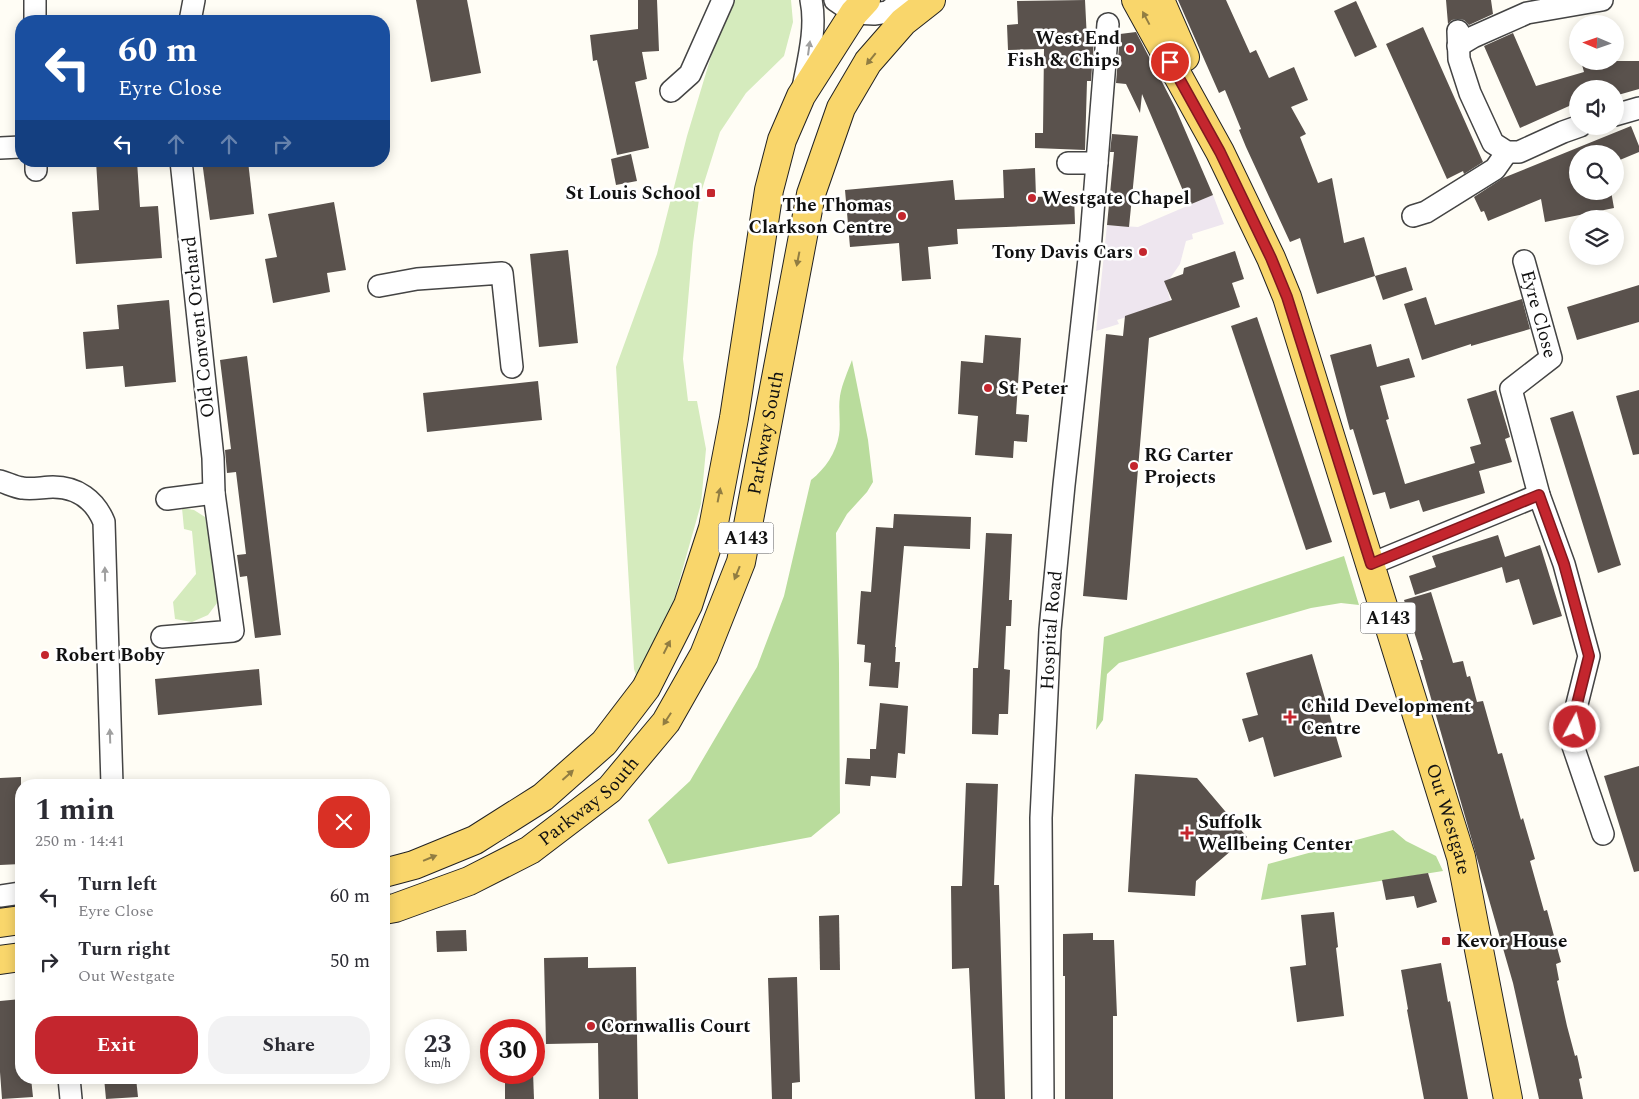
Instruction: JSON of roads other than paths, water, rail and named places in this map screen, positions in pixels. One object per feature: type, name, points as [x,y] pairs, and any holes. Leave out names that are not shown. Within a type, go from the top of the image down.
[{"type":"main road","name":"Parkway South","points":[[390,909],[469,881],[530,850],[610,789],[666,722],[704,654],[741,562],[811,194],[841,108],[868,62],[903,22],[931,0]]},
{"type":"main road","name":"Out Westgate","points":[[1136,0],[1220,152],[1271,258],[1287,297],[1461,857],[1508,1099]]},
{"type":"main road","name":"Out Westgate","points":[[1160,0],[1191,71],[1220,152]]},
{"type":"main road","name":"Parkway South","points":[[390,871],[414,865],[475,840],[543,797],[604,743],[646,688],[688,605],[713,528],[734,418],[769,190],[782,140],[801,96],[851,4]]},
{"type":"main road","points":[[0,924],[15,921]]},
{"type":"main road","points":[[0,960],[15,958]]},
{"type":"street","points":[[35,0],[35,15]]},
{"type":"street","points":[[191,15],[194,0]]},
{"type":"street","points":[[671,91],[690,74],[723,0]]},
{"type":"street","points":[[801,96],[810,47],[813,11],[811,0]]},
{"type":"street","points":[[851,4],[874,14],[888,12],[902,0]]},
{"type":"street","points":[[1569,130],[1519,152],[1507,152],[1493,143],[1470,93],[1458,59],[1458,39],[1473,37],[1527,13],[1602,0]]},
{"type":"street","name":"Hospital Road","points":[[1044,1099],[1041,818],[1050,630],[1089,259],[1108,24]]},
{"type":"street","points":[[1624,112],[1639,108]]},
{"type":"street","points":[[0,148],[15,147]]},
{"type":"street","points":[[1413,216],[1426,212],[1496,169],[1507,152]]},
{"type":"street","points":[[1068,163],[1097,164]]},
{"type":"street","name":"Old Convent Orchard","points":[[162,637],[233,631],[214,493],[213,458],[182,167]]},
{"type":"street","name":"Eyre Close","points":[[1524,261],[1551,358],[1511,389],[1539,495],[1564,564],[1589,656],[1576,708],[1573,746],[1603,834]]},
{"type":"street","points":[[378,286],[417,279],[502,272],[512,367]]},
{"type":"street","points":[[0,481],[23,488],[56,487],[73,489],[88,499],[98,509],[104,522],[112,779]]},
{"type":"street","points":[[167,499],[214,493]]},
{"type":"street","points":[[1371,564],[1539,495]]},
{"type":"street","points":[[0,896],[15,894]]},
{"type":"street","points":[[70,1084],[71,1099]]},
{"type":"place","name":"West End Fish & Chips","points":[[1130,49]]},
{"type":"place","name":"St Louis School","points":[[711,193]]},
{"type":"place","name":"Westgate Chapel","points":[[1032,198]]},
{"type":"place","name":"The Thomas Clarkson Centre","points":[[902,216]]},
{"type":"place","name":"Tony Davis Cars","points":[[1143,252]]},
{"type":"place","name":"St Peter","points":[[988,388]]},
{"type":"place","name":"RG Carter Projects","points":[[1134,466]]},
{"type":"place","name":"Robert Boby","points":[[45,655]]},
{"type":"place","name":"Child Development Centre","points":[[1290,717]]},
{"type":"place","name":"Suffolk Wellbeing Center","points":[[1187,833]]},
{"type":"place","name":"Kevor House","points":[[1446,941]]},
{"type":"place","name":"Cornwallis Court","points":[[591,1026]]}]
